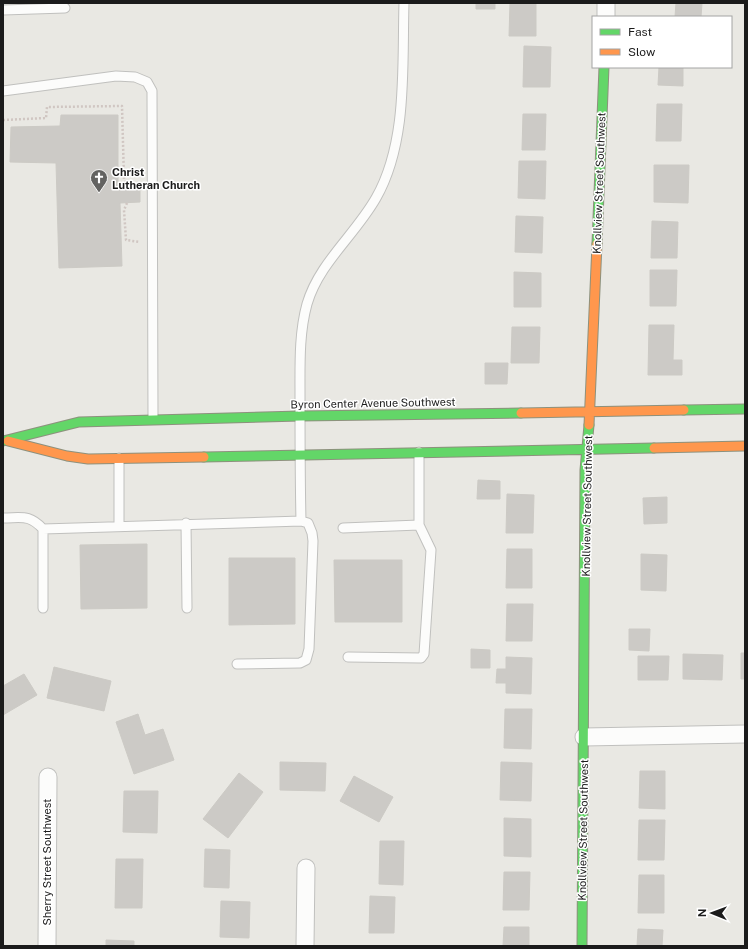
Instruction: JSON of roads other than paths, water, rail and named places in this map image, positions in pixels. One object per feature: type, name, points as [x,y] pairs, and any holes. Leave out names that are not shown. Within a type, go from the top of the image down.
[{"type":"main road","name":"Knollview Street Southwest","points":[[582,946],[585,477],[590,411],[604,68]]},
{"type":"main road","name":"Byron Center Avenue Southwest","points":[[4,441],[70,423],[153,419],[745,409]]},
{"type":"main road","name":"Byron Center Avenue Southwest","points":[[4,441],[25,444],[69,457],[83,458],[745,446]]},
{"type":"street","points":[[606,3],[606,16]]},
{"type":"street","points":[[584,737],[745,734]]},
{"type":"street","name":"Sherry Street Southwest","points":[[47,946],[48,777]]},
{"type":"street","points":[[306,868],[306,946]]},
{"type":"lane","points":[[300,521],[302,333],[307,303],[318,277],[365,215],[384,183],[396,141],[400,107],[404,3]]},
{"type":"lane","points":[[3,10],[65,8]]},
{"type":"lane","points":[[3,91],[116,76],[135,77],[147,82],[152,92],[153,419]]},
{"type":"lane","points":[[348,657],[421,658],[424,654],[431,550],[419,525],[419,452]]},
{"type":"lane","points":[[119,458],[119,526]]},
{"type":"lane","points":[[3,518],[28,518],[44,528],[186,523],[300,521],[308,523],[313,541],[309,649],[306,660],[300,663],[237,664]]},
{"type":"lane","points":[[186,523],[187,608]]},
{"type":"lane","points":[[343,528],[419,525]]},
{"type":"lane","points":[[43,608],[44,528]]},
{"type":"place","name":"Christ Lutheran Church","points":[[99,193]]}]
